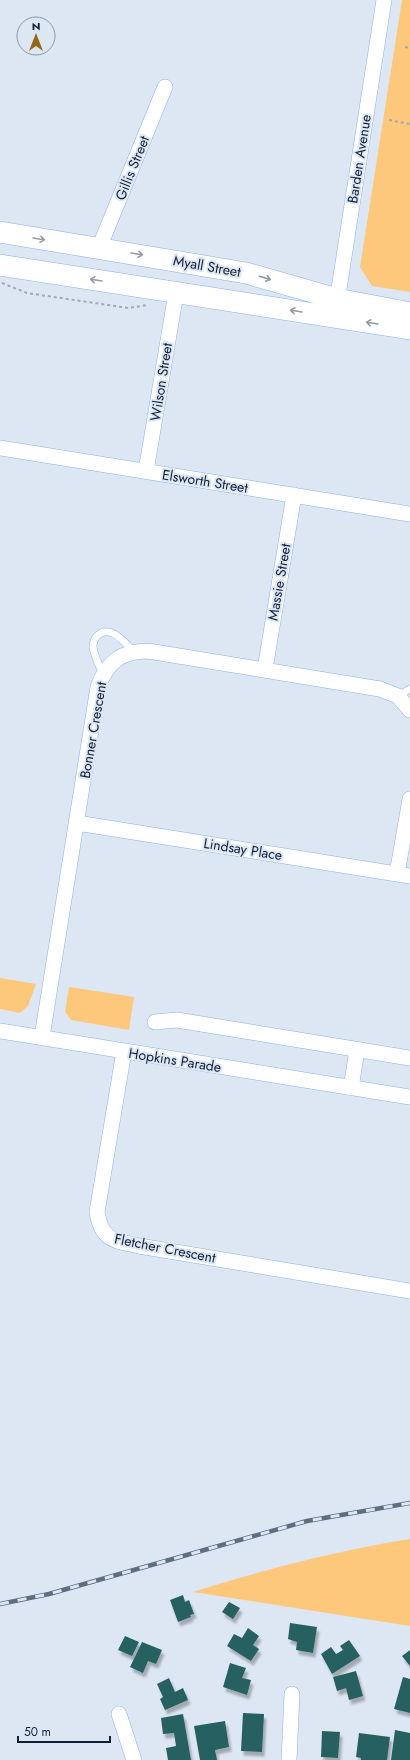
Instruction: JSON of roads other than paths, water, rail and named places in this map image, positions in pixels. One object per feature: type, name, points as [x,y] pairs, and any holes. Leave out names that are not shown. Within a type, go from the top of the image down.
[{"type":"street","name":"Barden Avenue","points":[[336,308],[384,0]]},
{"type":"street","name":"Gillis Street","points":[[99,248],[164,87]]},
{"type":"street","name":"Myall Street","points":[[0,232],[246,273],[336,308],[410,329]]},
{"type":"street","name":"Myall Street","points":[[0,265],[175,301],[336,308],[410,313]]},
{"type":"street","name":"Wilson Street","points":[[146,471],[175,301]]},
{"type":"street","name":"Elsworth Street","points":[[0,448],[410,514]]},
{"type":"street","name":"Massie Street","points":[[265,669],[294,495]]},
{"type":"street","points":[[133,651],[148,651],[404,692],[410,710]]},
{"type":"street","name":"Bonner Crescent","points":[[42,1037],[98,687],[103,674],[111,664],[121,656],[133,651]]},
{"type":"street","points":[[404,875],[410,799]]},
{"type":"street","name":"Lindsay Place","points":[[77,823],[404,875]]},
{"type":"street","points":[[155,1022],[177,1020],[410,1058]]},
{"type":"street","name":"Hopkins Parade","points":[[0,1031],[410,1098]]},
{"type":"street","points":[[351,1088],[357,1050]]},
{"type":"street","name":"Fletcher Crescent","points":[[124,1051],[97,1212],[99,1226],[106,1236],[120,1242],[139,1246],[410,1291]]},
{"type":"street","points":[[289,1760],[292,1694]]},
{"type":"street","points":[[119,1714],[134,1760]]},
{"type":"lane","points":[[103,674],[93,646],[94,639],[99,634],[106,632],[114,633],[133,651]]},
{"type":"railway","points":[[0,1604],[49,1594],[307,1521],[410,1503]]}]
